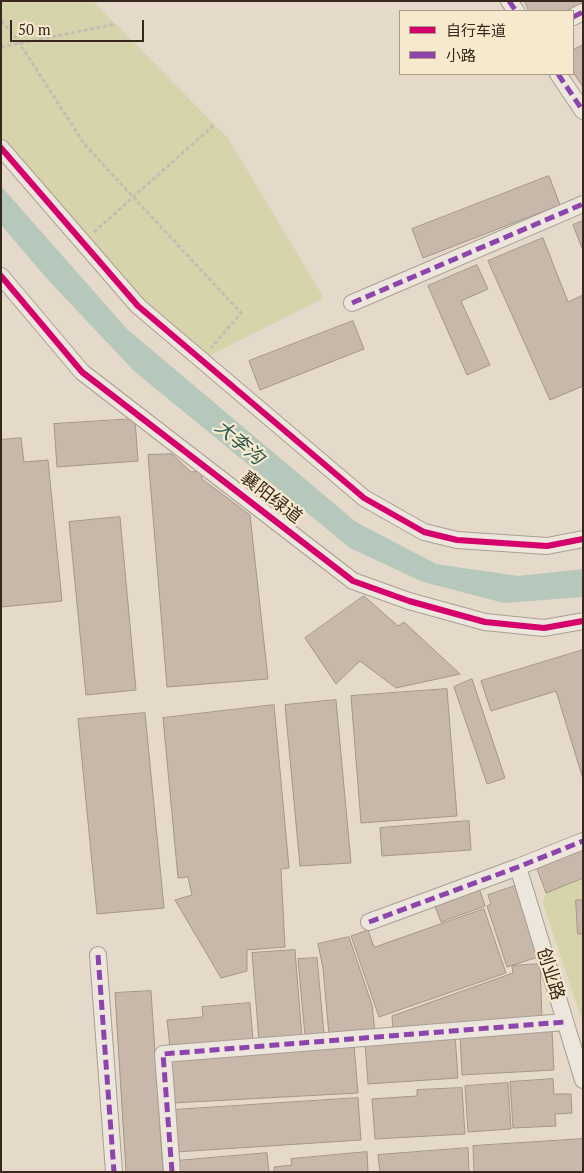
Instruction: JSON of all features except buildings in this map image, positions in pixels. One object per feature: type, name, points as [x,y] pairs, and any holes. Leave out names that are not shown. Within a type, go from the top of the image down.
[{"type":"street","points":[[559,75],[583,111]]},
{"type":"street","points":[[1,148],[138,306],[364,498],[424,532],[457,540],[547,546],[583,539]]},
{"type":"street","points":[[352,303],[583,204]]},
{"type":"street","name":"襄阳绿道","points":[[1,276],[82,372],[353,581],[408,601],[484,622],[544,628],[583,621]]},
{"type":"street","points":[[369,922],[518,867],[583,840]]},
{"type":"street","name":"创业路","points":[[518,867],[583,1080]]},
{"type":"street","points":[[98,954],[114,1172]]},
{"type":"street","points":[[172,1172],[163,1054],[565,1022]]},
{"type":"path","points":[[1,21],[19,44],[85,145],[241,313],[201,360]]},
{"type":"path","points":[[1,48],[116,24]]},
{"type":"path","points":[[82,242],[215,124]]},
{"type":"shaded area","points":[[1,1],[93,1],[228,138],[324,298],[201,360],[1,154]]},
{"type":"shaded area","points":[[583,878],[583,1024],[543,903],[546,893]]},
{"type":"water","name":"大李沟","points":[[1,186],[127,329],[356,522],[436,564],[518,576],[583,569],[583,597],[504,603],[423,582],[350,548],[134,371],[50,282],[1,225]]},
{"type":"marked path","points":[[509,1],[515,10]]},
{"type":"marked path","points":[[574,16],[583,12]]},
{"type":"marked path","points":[[559,75],[583,111]]},
{"type":"marked path","points":[[352,303],[583,204]]},
{"type":"marked path","points":[[369,922],[583,841]]},
{"type":"marked path","points":[[98,955],[114,1172]]},
{"type":"marked path","points":[[172,1172],[163,1054],[565,1022]]},
{"type":"cycle path","points":[[1,148],[138,306],[364,498],[424,532],[457,540],[547,546],[583,539]]},
{"type":"cycle path","points":[[1,276],[82,372],[353,581],[409,601],[485,622],[544,628],[583,621]]}]
